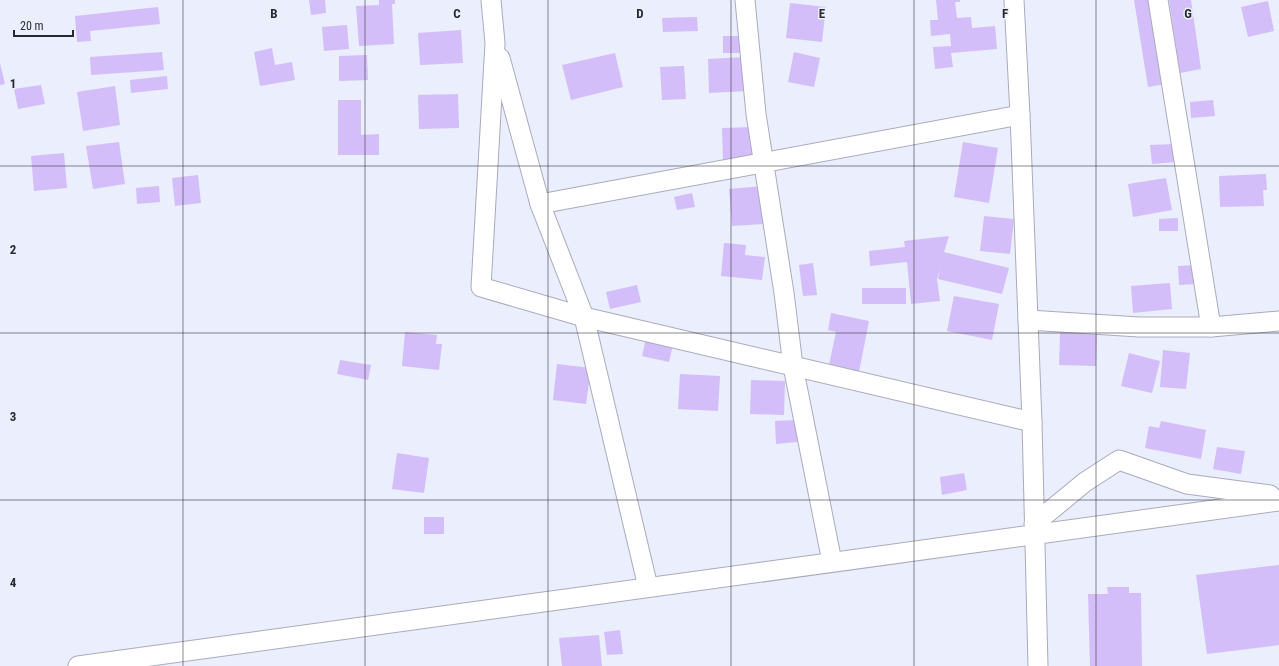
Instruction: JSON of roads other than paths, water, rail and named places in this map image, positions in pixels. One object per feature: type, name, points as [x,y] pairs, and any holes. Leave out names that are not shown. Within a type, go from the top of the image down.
[{"type":"street","points":[[490,0],[495,42],[540,204],[584,316],[648,587]]},
{"type":"street","points":[[744,0],[756,114],[784,293],[793,366],[832,562]]},
{"type":"street","points":[[1014,0],[1032,422],[1038,666]]},
{"type":"street","points":[[1158,0],[1211,327]]},
{"type":"street","points":[[495,42],[481,287],[584,316],[1032,422]]},
{"type":"street","points":[[540,204],[1020,115]]},
{"type":"street","points":[[1028,320],[1139,328],[1211,327],[1279,321]]},
{"type":"street","points":[[1034,529],[1085,482],[1119,460],[1187,484],[1279,497]]},
{"type":"street","points":[[78,666],[832,562],[1034,529],[1279,501]]}]
